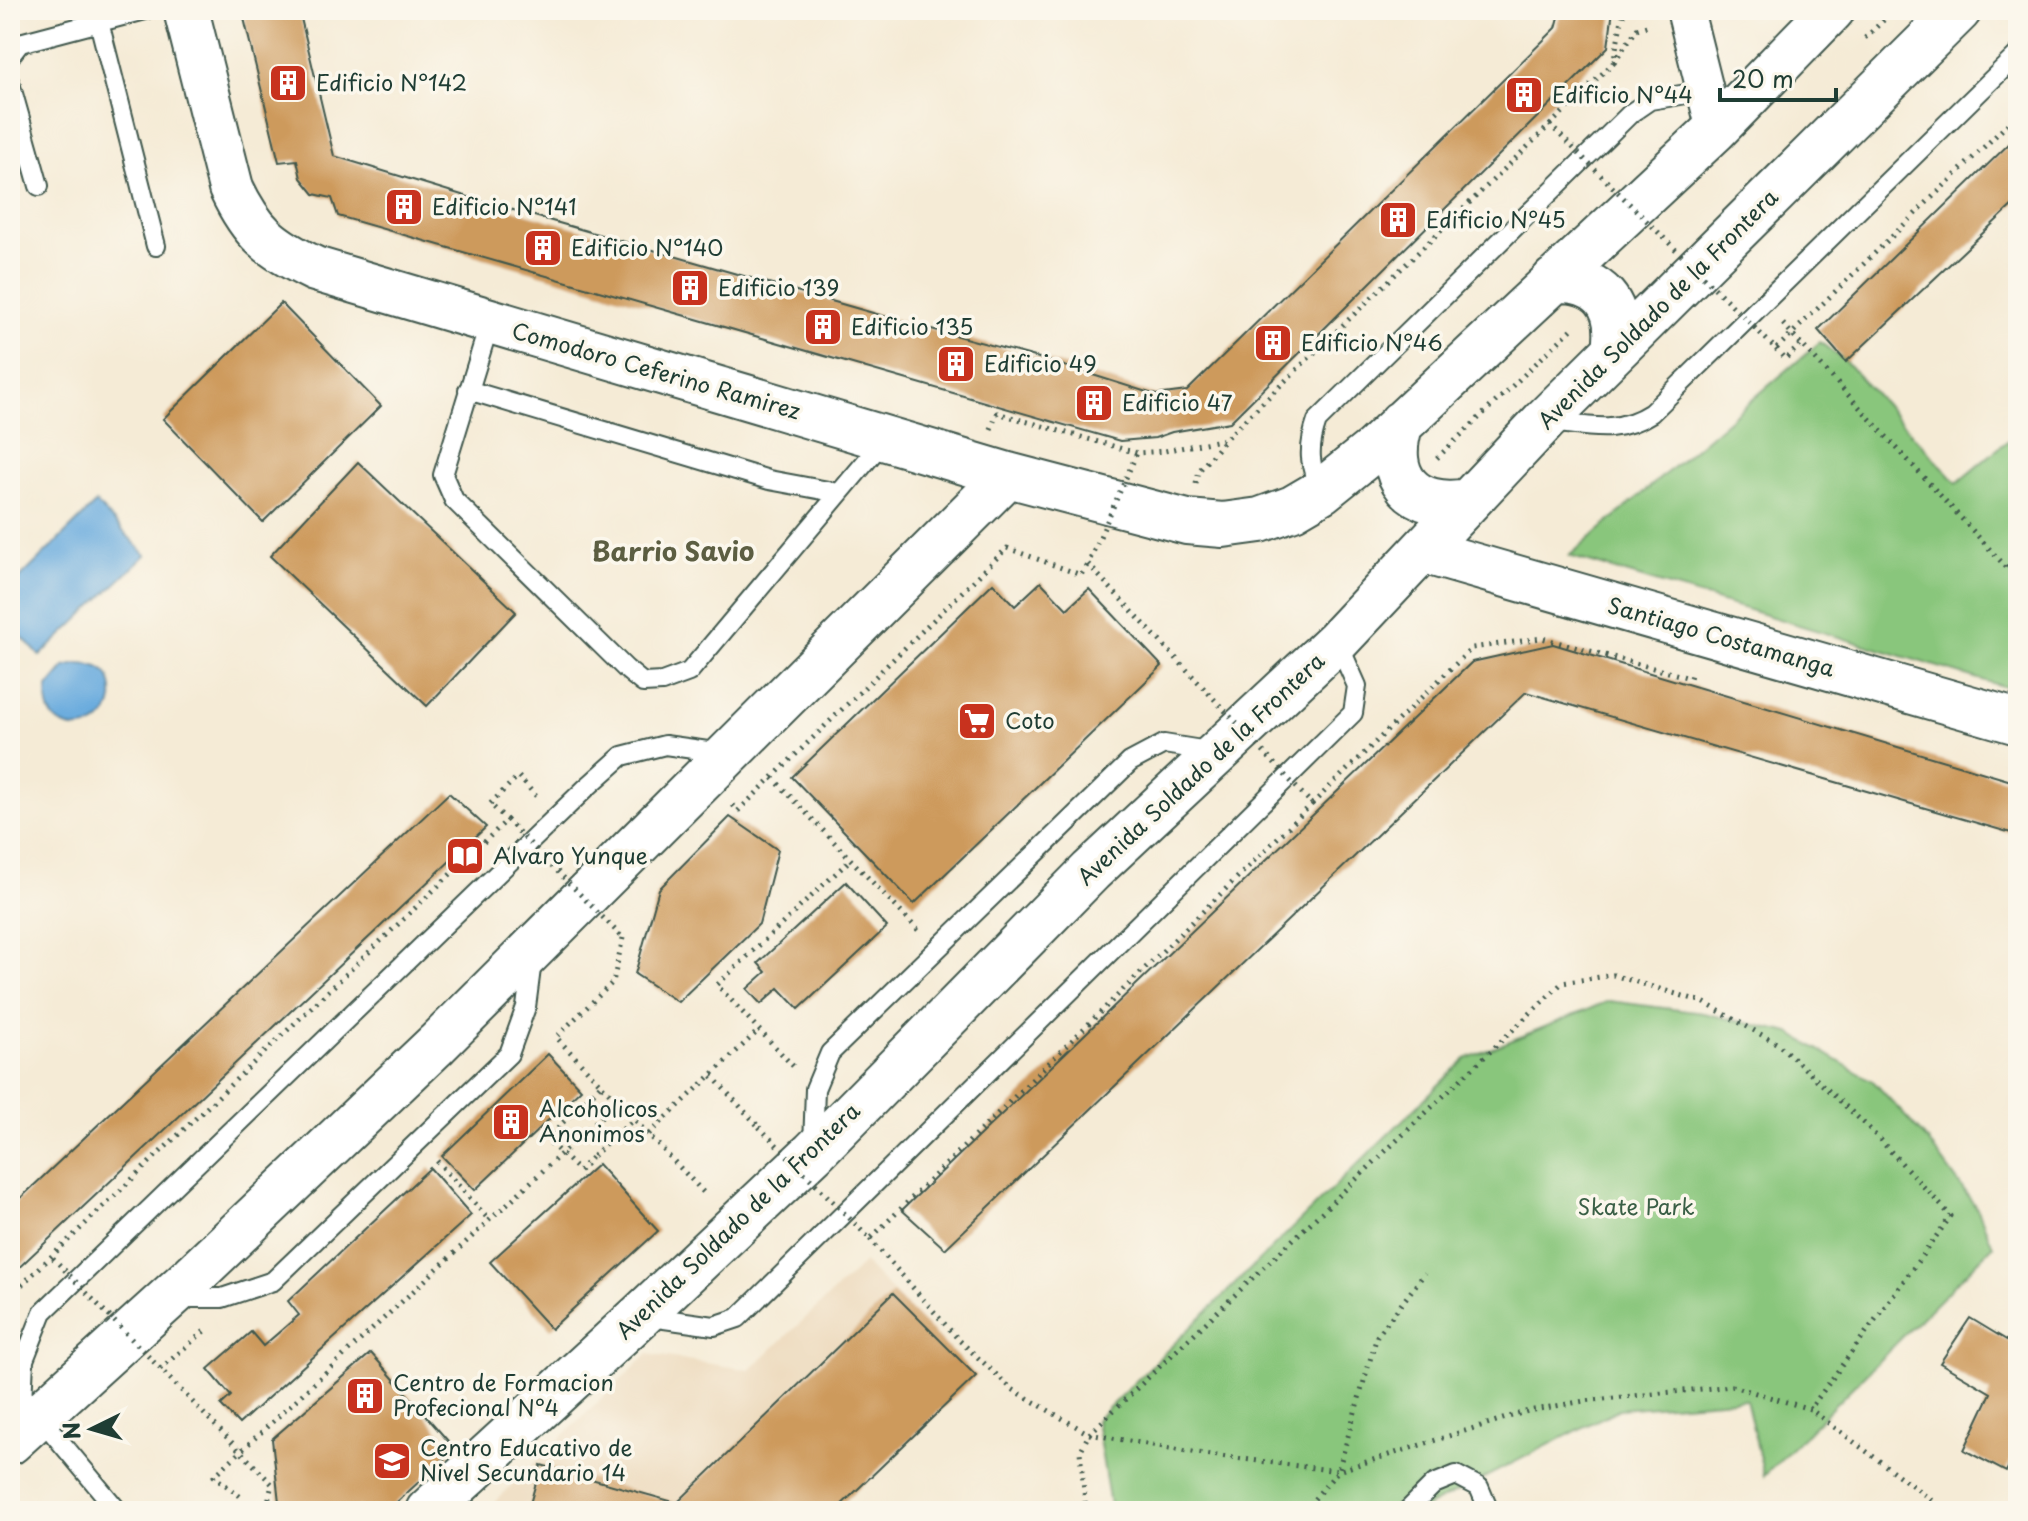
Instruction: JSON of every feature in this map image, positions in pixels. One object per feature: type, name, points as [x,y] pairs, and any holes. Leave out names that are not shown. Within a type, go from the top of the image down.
[{"type":"street","name":"Comodoro Ceferino Ramirez","points":[[186,10],[231,188],[243,215],[262,239],[315,269],[1008,475],[1187,522],[1223,525],[1260,520],[1308,499]]},
{"type":"street","points":[[1685,10],[1710,110]]},
{"type":"street","points":[[1308,499],[1373,450],[1554,280],[1710,110],[1832,10]]},
{"type":"street","name":"Avenida Soldado de la Frontera","points":[[428,1511],[813,1153],[1091,871],[1337,641],[1544,421],[1959,10]]},
{"type":"street","points":[[1554,280],[1573,279],[1590,285],[1605,297],[1615,312],[1618,331],[1615,349]]},
{"type":"street","points":[[1401,423],[1394,445],[1396,467],[1407,487],[1425,500],[1447,505],[1468,501]]},
{"type":"street","points":[[23,1430],[168,1298],[533,950],[1008,475]]},
{"type":"street","name":"Santiago Costamanga","points":[[1423,551],[2018,722]]},
{"type":"lane","points":[[10,56],[20,43],[145,10]]},
{"type":"lane","points":[[99,22],[156,246]]},
{"type":"lane","points":[[1544,421],[1605,428],[1632,425],[1651,413],[2018,54]]},
{"type":"lane","points":[[10,83],[39,186]]},
{"type":"lane","points":[[1308,499],[1312,475],[1309,445],[1317,421],[1631,113],[1650,100],[1710,110]]},
{"type":"lane","points":[[490,322],[443,475],[454,500],[643,683],[662,682],[689,672],[885,439]]},
{"type":"lane","points":[[468,390],[769,480],[839,493]]},
{"type":"lane","points":[[640,1316],[714,1326],[738,1318],[1353,713],[1357,686],[1337,641]]},
{"type":"lane","points":[[813,1153],[815,1089],[830,1053],[1130,762],[1164,744],[1219,753]]},
{"type":"lane","points":[[118,1511],[23,1430],[24,1360],[43,1312],[622,756],[665,745],[729,754]]},
{"type":"lane","points":[[168,1298],[222,1298],[273,1281],[509,1054],[526,1007],[533,950]]},
{"type":"lane","points":[[1407,1511],[1434,1484],[1456,1475],[1479,1487],[1489,1511]]},
{"type":"path","points":[[1613,63],[1624,10]]},
{"type":"path","points":[[1199,471],[1225,439],[1613,63],[1637,29]]},
{"type":"path","points":[[1776,349],[2018,114]]},
{"type":"path","points":[[1550,125],[1785,359],[1803,343],[2018,580]]},
{"type":"path","points":[[997,413],[1137,453],[1165,451],[1225,439]]},
{"type":"path","points":[[738,811],[1007,548],[1081,575],[1137,453]]},
{"type":"path","points":[[2007,568],[2018,557]]},
{"type":"path","points":[[1088,564],[1312,804]]},
{"type":"path","points":[[870,1239],[1472,648],[1542,638],[1690,678]]},
{"type":"path","points":[[518,776],[490,804],[623,938],[613,982],[556,1037],[735,1226]]},
{"type":"path","points":[[773,778],[922,934]]},
{"type":"path","points":[[10,1296],[507,820]]},
{"type":"path","points":[[815,1089],[717,985],[850,860]]},
{"type":"path","points":[[1086,1511],[1080,1452],[1089,1434],[1562,983],[1613,975],[1703,1002],[1778,1044],[1866,1125],[1951,1216],[1810,1409]]},
{"type":"path","points":[[649,1134],[759,1030]]},
{"type":"path","points":[[712,1076],[895,1264],[959,1340],[1012,1389],[1089,1434],[1204,1454],[1338,1471],[1528,1411],[1584,1401],[1732,1386],[1810,1409],[1946,1511]]},
{"type":"path","points":[[601,1084],[546,1139],[579,1171],[634,1119]]},
{"type":"path","points":[[237,1511],[241,1497],[214,1476],[618,1101]]},
{"type":"path","points":[[419,1141],[489,1220]]},
{"type":"path","points":[[52,1258],[272,1484],[266,1511]]},
{"type":"path","points":[[1304,1511],[1338,1471],[1377,1336],[1425,1273]]},
{"type":"path","points":[[160,1369],[197,1337]]},
{"type":"shaded area","points":[[864,1263],[976,1376],[835,1511],[485,1511],[648,1354],[750,1370]]},
{"type":"green space","points":[[1820,342],[1846,362],[1957,483],[2018,432],[2018,691],[1569,556]]},
{"type":"green space","name":"Skate Park","points":[[1609,1001],[1703,1013],[1790,1033],[1874,1082],[1928,1141],[1978,1210],[1993,1246],[1764,1476],[1746,1399],[1619,1409],[1419,1511],[1111,1511],[1096,1420],[1465,1059]]},
{"type":"water","points":[[96,503],[146,555],[40,656],[10,624],[10,588]]},
{"type":"water","points":[[77,664],[93,666],[106,673],[111,683],[112,699],[108,712],[100,721],[78,728],[57,721],[50,712],[47,699],[48,687],[65,667]]},
{"type":"building","points":[[242,10],[299,10],[334,156],[475,199],[1039,358],[1156,395],[1187,391],[1556,28],[1561,10],[1613,10],[1608,47],[1230,422],[1155,438],[1120,441],[338,216],[332,198],[314,194],[301,178],[297,160],[279,162]]},
{"type":"building","points":[[2018,135],[2018,200],[1846,362],[1818,330]]},
{"type":"building","points":[[281,303],[381,406],[263,522],[163,419]]},
{"type":"building","points":[[358,462],[516,612],[427,706],[270,556]]},
{"type":"building","name":"Coto","points":[[1041,582],[1067,609],[1089,589],[1162,666],[914,904],[792,777],[993,583],[1015,606]]},
{"type":"building","points":[[1553,644],[2018,783],[2018,835],[1526,692],[945,1249],[902,1210],[1472,662]]},
{"type":"building","points":[[449,793],[486,827],[10,1276],[10,1208]]},
{"type":"building","points":[[730,817],[778,850],[759,924],[678,1002],[635,974],[659,889]]},
{"type":"building","points":[[846,882],[887,927],[799,1009],[779,988],[761,1004],[747,989],[766,972],[758,963]]},
{"type":"building","name":"Alcoholicos Anonimos","points":[[548,1054],[581,1089],[475,1190],[442,1156]]},
{"type":"building","points":[[598,1164],[658,1231],[551,1329],[490,1262]]},
{"type":"building","points":[[430,1168],[471,1215],[239,1424],[221,1405],[231,1396],[208,1369],[251,1332],[263,1346],[299,1315],[288,1301]]},
{"type":"building","points":[[893,1293],[976,1376],[835,1511],[528,1511],[541,1465],[677,1503]]},
{"type":"building","points":[[1970,1318],[2018,1347],[2018,1447],[2006,1472],[1964,1450],[1991,1393],[1940,1363]]},
{"type":"building","name":"Centro de Formacion Profecional N°4","points":[[371,1353],[455,1449],[387,1511],[362,1511],[358,1506],[354,1511],[280,1511],[272,1439]]},
{"type":"place","name":"Edificio N°142","points":[[288,83]]},
{"type":"place","name":"Edificio N°44","points":[[1524,95]]},
{"type":"place","name":"Edificio N°141","points":[[404,207]]},
{"type":"place","name":"Edificio N°45","points":[[1398,220]]},
{"type":"place","name":"Edificio N°140","points":[[543,248]]},
{"type":"place","name":"Edificio 139","points":[[690,288]]},
{"type":"place","name":"Edificio 135","points":[[823,327]]},
{"type":"place","name":"Edificio N°46","points":[[1273,343]]},
{"type":"place","name":"Edificio 49","points":[[956,364]]},
{"type":"place","name":"Edificio 47","points":[[1094,403]]},
{"type":"place","name":"Coto","points":[[977,721]]},
{"type":"place","name":"Alvaro Yunque","points":[[465,856]]},
{"type":"place","name":"Alcoholicos Anonimos","points":[[511,1122]]},
{"type":"place","name":"Centro de Formacion Profecional N°4","points":[[365,1396]]},
{"type":"place","name":"Centro Educativo de Nivel Secundario 14","points":[[392,1461]]},
{"type":"district","name":"Barrio Savio","points":[[673,552]]}]
